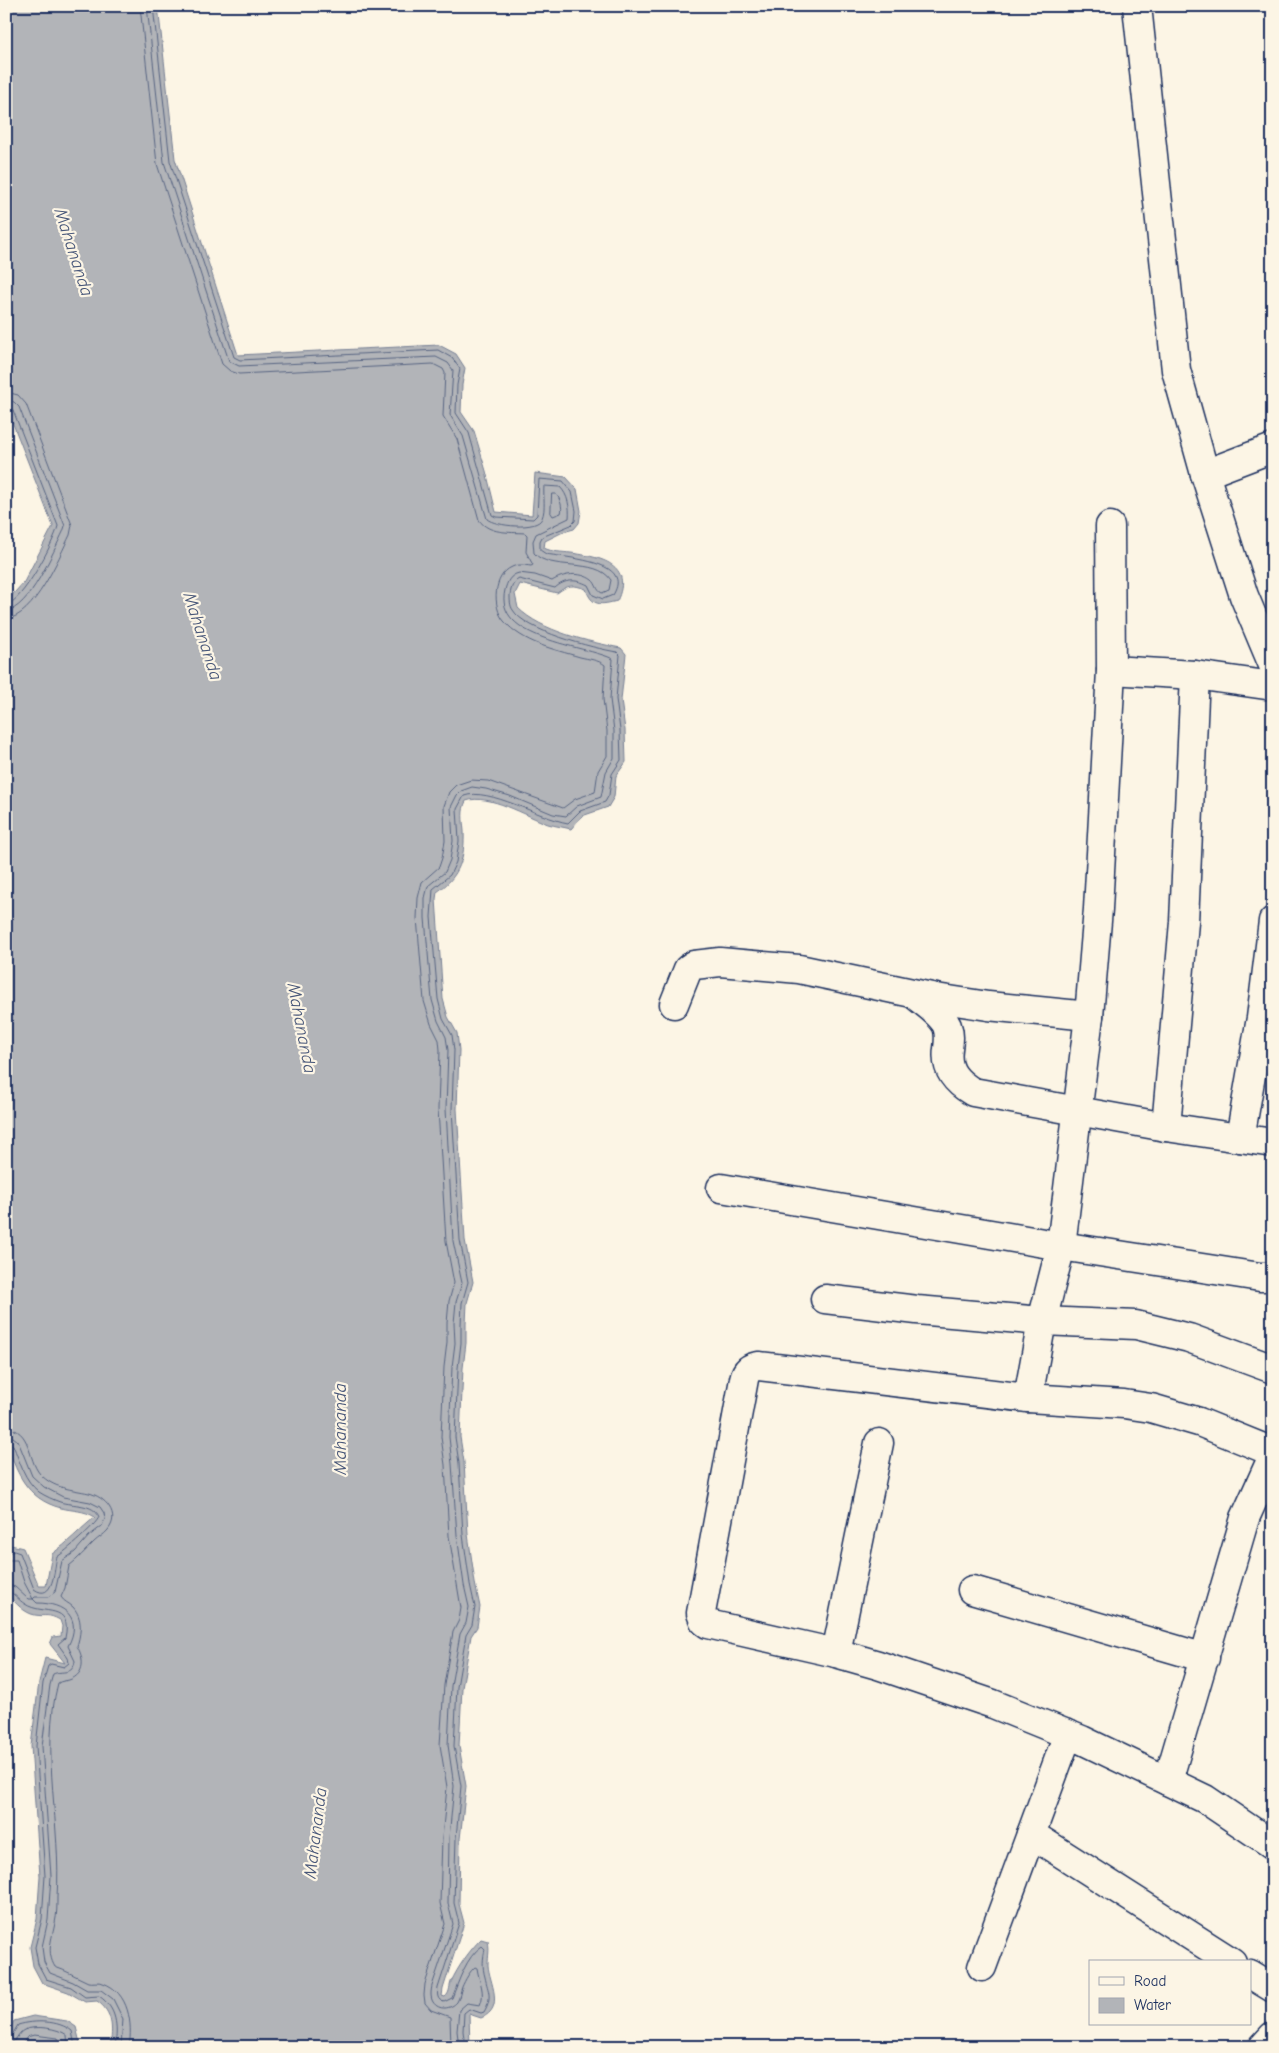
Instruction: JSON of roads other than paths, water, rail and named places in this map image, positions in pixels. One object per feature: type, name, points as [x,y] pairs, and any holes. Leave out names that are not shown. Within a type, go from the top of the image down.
[{"type":"street","points":[[1137,6],[1176,370],[1205,474],[1244,596],[1273,665]]},
{"type":"street","points":[[1205,474],[1273,448]]},
{"type":"street","points":[[1028,1398],[1042,1321],[1061,1246],[1089,1016],[1098,909],[1112,670],[1110,526]]},
{"type":"street","points":[[1112,670],[1195,675],[1273,686]]},
{"type":"street","points":[[1166,1128],[1184,922],[1195,675]]},
{"type":"street","points":[[1240,1138],[1267,1019],[1273,921]]},
{"type":"street","points":[[674,1004],[688,969],[694,965],[711,963],[800,969],[912,994],[988,1006],[1089,1016]]},
{"type":"street","points":[[912,994],[939,1016],[947,1026],[950,1036],[948,1066],[952,1074],[963,1086],[982,1095],[1166,1128],[1273,1143]]},
{"type":"street","points":[[721,1188],[1061,1246],[1250,1276],[1273,1277]]},
{"type":"street","points":[[825,1299],[917,1310],[1042,1321],[1127,1324],[1159,1329],[1189,1338],[1273,1369]]},
{"type":"street","points":[[1273,1452],[1199,1422],[1150,1408],[1124,1404],[1028,1398],[758,1366],[751,1367],[746,1372],[701,1613],[704,1621],[718,1626],[836,1654],[910,1675],[984,1700],[1068,1734],[1204,1799],[1273,1845]]},
{"type":"street","points":[[836,1654],[879,1443]]},
{"type":"street","points":[[1168,1781],[1245,1518],[1252,1498],[1273,1456]]},
{"type":"street","points":[[972,1590],[1205,1658]]},
{"type":"street","points":[[982,1967],[1068,1734]]},
{"type":"street","points":[[1031,1834],[1229,1960]]},
{"type":"street","points":[[1252,1975],[1273,1988]]},
{"type":"street","points":[[1263,2047],[1273,2036]]},
{"type":"water","name":"Mahananda","points":[[6,6],[158,6],[175,159],[238,355],[439,345],[456,354],[465,368],[461,412],[474,431],[496,512],[532,515],[535,473],[566,477],[577,489],[581,511],[579,523],[574,529],[545,541],[544,548],[603,560],[618,571],[621,578],[621,588],[617,601],[602,604],[594,602],[586,589],[577,586],[564,588],[557,593],[520,584],[515,594],[518,608],[539,623],[580,639],[621,648],[626,654],[621,700],[625,730],[626,762],[616,776],[614,797],[608,807],[582,816],[571,829],[548,824],[507,806],[485,800],[475,799],[466,801],[463,812],[464,841],[462,858],[456,873],[437,892],[436,899],[443,999],[448,1017],[457,1033],[459,1050],[457,1109],[465,1240],[473,1282],[467,1303],[460,1437],[464,1462],[468,1534],[480,1607],[477,1627],[471,1636],[462,1688],[459,1746],[466,1786],[460,1839],[459,1904],[464,1923],[442,1996],[445,1997],[448,1994],[454,1976],[472,1949],[481,1939],[488,1941],[488,1965],[494,1994],[493,2008],[489,2014],[481,2018],[469,2014],[470,2047],[110,2047],[111,2021],[102,2005],[97,2001],[85,2002],[68,1992],[42,1983],[33,1966],[30,1947],[37,1919],[40,1876],[31,1746],[39,1682],[45,1658],[65,1663],[50,1644],[53,1637],[61,1636],[62,1626],[60,1620],[50,1616],[35,1615],[27,1612],[8,1595],[7,1551],[11,1545],[23,1548],[39,1586],[46,1586],[52,1554],[95,1517],[87,1513],[49,1504],[31,1491],[18,1473],[6,1439],[6,602],[24,582],[53,526],[6,406]]},
{"type":"water","points":[[33,2016],[67,2021],[76,2027],[81,2047],[6,2047],[6,2036],[14,2021]]}]
